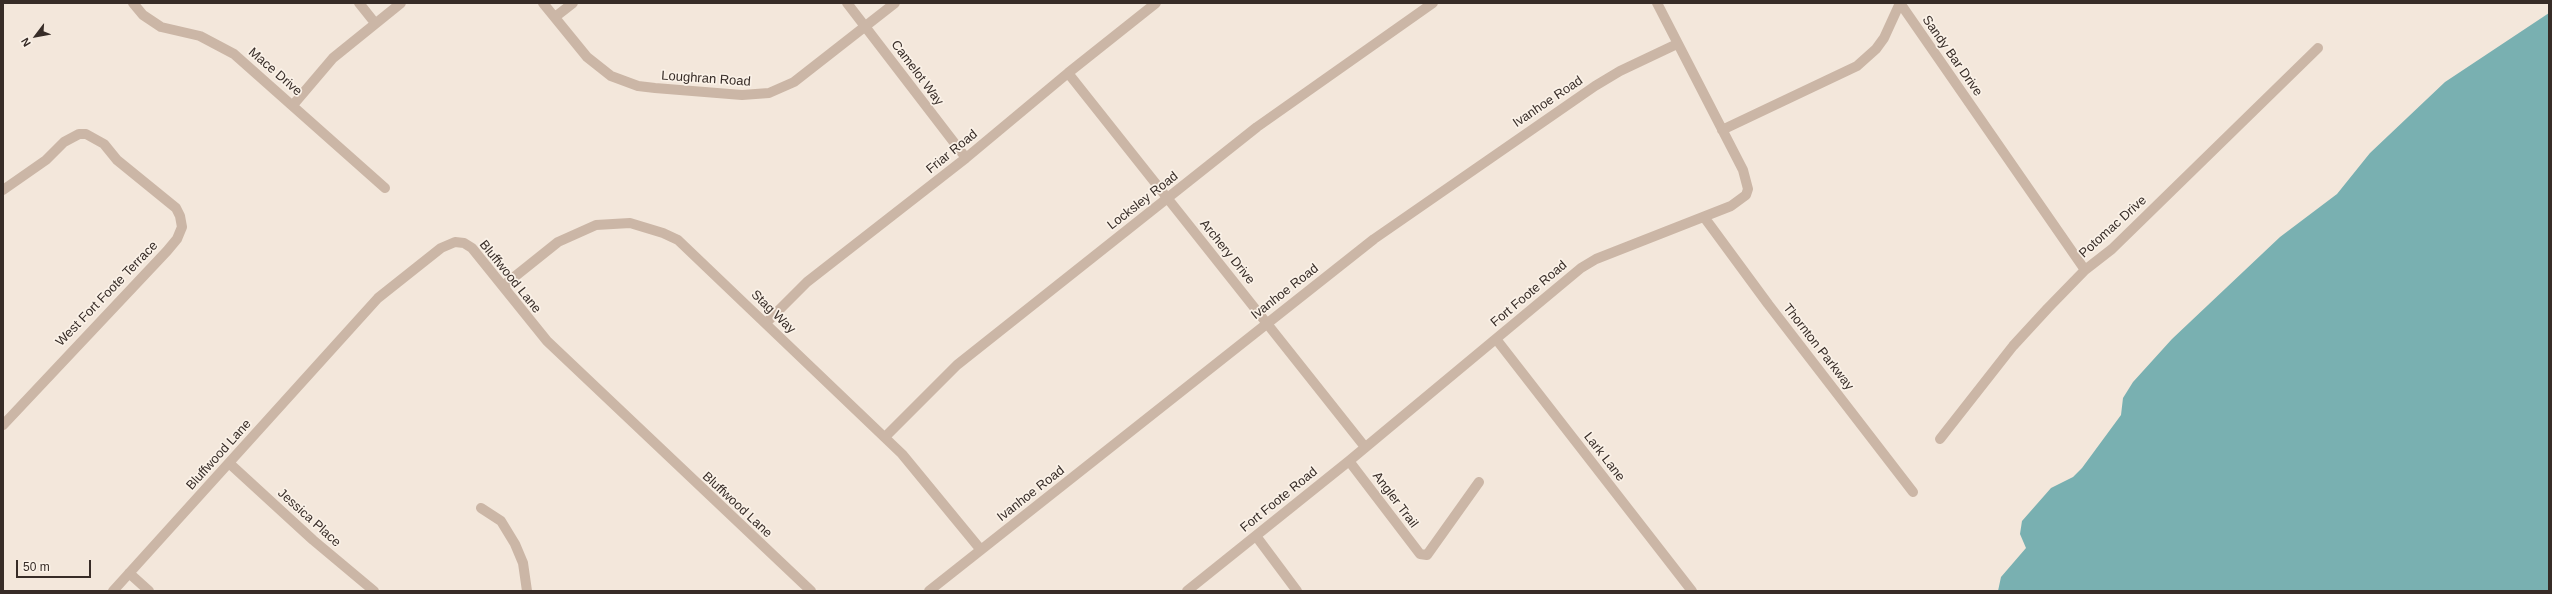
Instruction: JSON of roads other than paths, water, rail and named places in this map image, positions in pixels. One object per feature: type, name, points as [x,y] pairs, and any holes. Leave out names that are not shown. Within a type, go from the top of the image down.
[{"type":"street","name":"Mace Drive","points":[[133,3],[143,15],[161,27],[200,36],[234,54],[385,188]]},
{"type":"street","points":[[359,3],[375,23]]},
{"type":"street","points":[[293,105],[333,58],[401,3]]},
{"type":"street","name":"Loughran Road","points":[[543,3],[598,67],[624,81],[655,88],[742,95],[769,92],[794,82],[895,3]]},
{"type":"street","points":[[555,17],[573,3]]},
{"type":"street","name":"Camelot Way","points":[[847,3],[966,158]]},
{"type":"street","name":"Friar Road","points":[[766,323],[807,282],[966,158],[1068,73],[1156,3]]},
{"type":"street","name":"Locksley Road","points":[[885,437],[957,365],[1281,109],[1433,3]]},
{"type":"street","name":"Fort Foote Road","points":[[1187,591],[1349,461],[1556,287],[1596,259],[1704,218],[1740,201],[1746,195],[1748,189],[1743,170],[1657,3]]},
{"type":"street","name":"Sandy Bar Drive","points":[[1722,130],[1857,66],[1876,49],[1884,38],[1900,3]]},
{"type":"street","name":"Sandy Bar Drive","points":[[1900,3],[2085,270]]},
{"type":"street","name":"Ivanhoe Road","points":[[929,591],[1374,239],[1595,86],[1620,70],[1677,44]]},
{"type":"street","name":"Potomac Drive","points":[[1940,438],[2013,346],[2085,270],[2112,249],[2318,48]]},
{"type":"street","name":"Archery Drive","points":[[1068,73],[1365,447]]},
{"type":"street","name":"West Fort Foote Terrace","points":[[3,190],[46,160],[64,142],[79,134],[86,134],[104,144],[117,160],[176,208],[181,221],[180,234],[3,425]]},
{"type":"street","name":"Thornton Parkway","points":[[1704,218],[1913,492]]},
{"type":"street","name":"Stag Way","points":[[503,286],[558,242],[577,232],[596,225],[630,223],[663,232],[678,240],[902,454],[981,550]]},
{"type":"street","name":"Bluffwood Lane","points":[[113,591],[378,298],[448,243],[464,243],[472,248],[548,341],[811,591]]},
{"type":"street","name":"Lark Lane","points":[[1496,339],[1692,591]]},
{"type":"street","name":"Angler Trail","points":[[1349,461],[1420,554],[1427,555],[1479,482]]},
{"type":"street","name":"Jessica Place","points":[[230,463],[313,540],[374,591]]},
{"type":"street","points":[[481,508],[501,521],[515,544],[523,563],[527,591]]},
{"type":"street","points":[[1256,536],[1296,591]]},
{"type":"street","points":[[129,573],[149,591]]},
{"type":"water","points":[[2549,13],[2549,591],[1998,591],[2001,577],[2026,548],[2020,534],[2022,521],[2051,488],[2073,477],[2082,468],[2121,415],[2123,398],[2133,382],[2172,339],[2280,237],[2337,194],[2370,153],[2445,82]]}]
